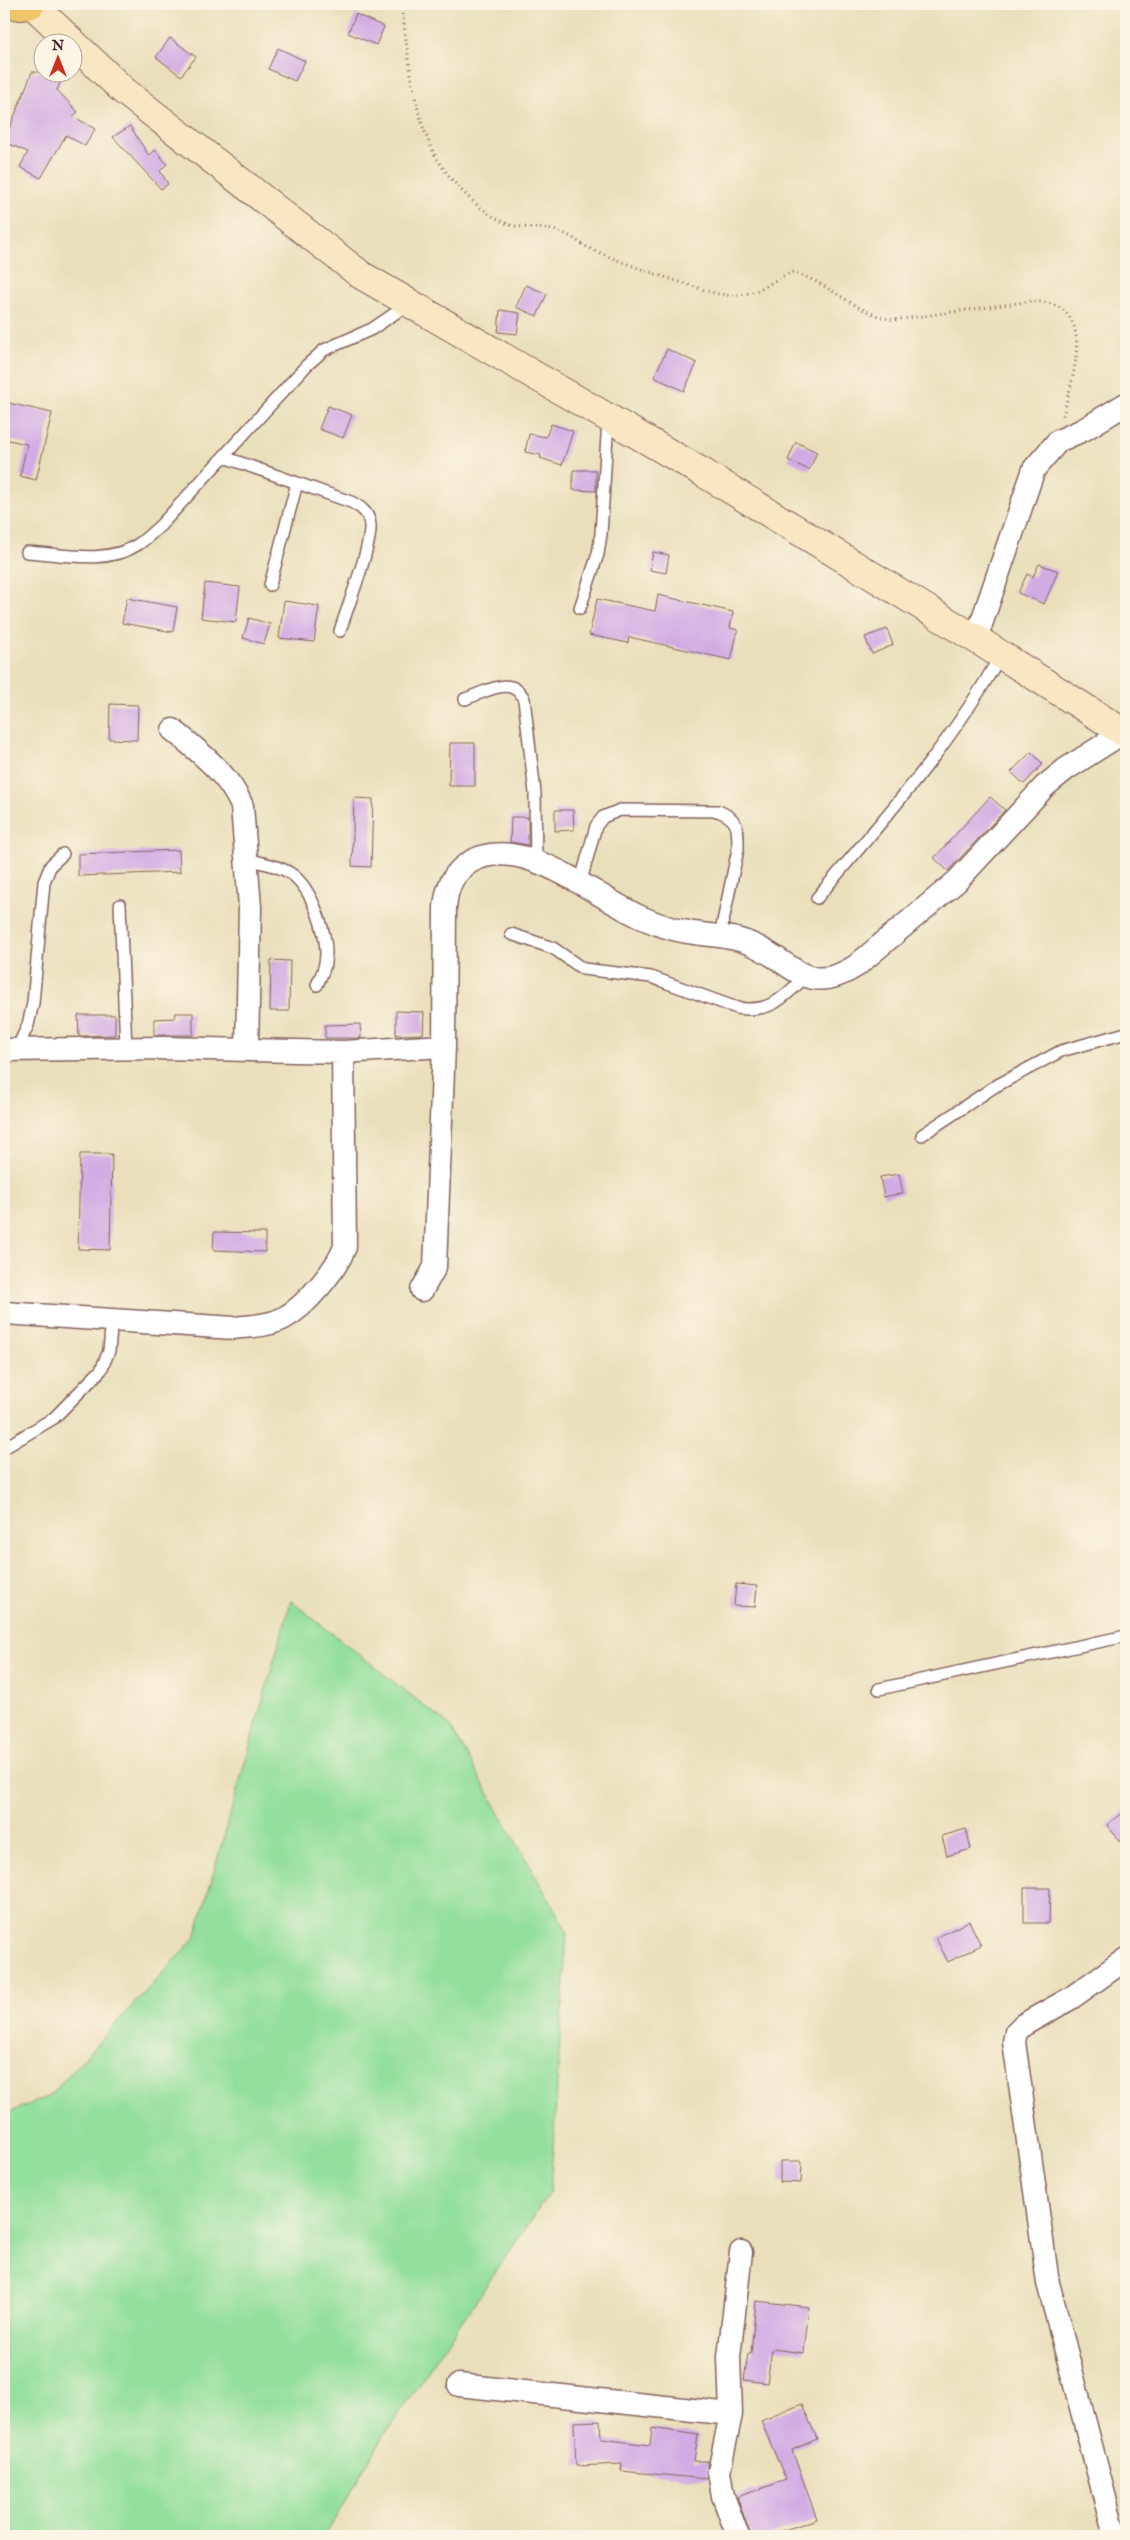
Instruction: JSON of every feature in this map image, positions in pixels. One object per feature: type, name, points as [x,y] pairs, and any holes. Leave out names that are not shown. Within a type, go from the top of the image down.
[{"type":"highway","points":[[9,4],[21,6],[31,4]]},
{"type":"main road","points":[[31,4],[124,91],[361,275],[702,472],[1001,654],[1125,733]]},
{"type":"street","points":[[976,639],[1034,469],[1058,441],[1083,430],[1126,404]]},
{"type":"street","points":[[173,730],[224,775],[235,790],[242,806],[250,907],[247,1049]]},
{"type":"street","points":[[422,1290],[435,1267],[444,1046],[445,907],[447,888],[455,874],[483,856],[515,854],[536,862],[580,884],[644,919],[688,932],[720,936],[751,944],[794,971],[806,976],[828,979],[843,974],[856,966],[957,881],[1045,786],[1066,770],[1125,733]]},
{"type":"street","points":[[10,1050],[126,1048],[343,1052],[444,1046]]},
{"type":"street","points":[[4,1312],[112,1318],[234,1328],[260,1326],[284,1318],[305,1301],[319,1286],[341,1256],[346,1237],[343,1052]]},
{"type":"street","points":[[1115,2536],[1048,2282],[1014,2042],[1016,2032],[1023,2025],[1071,1998],[1126,1959]]},
{"type":"street","points":[[738,2536],[723,2496],[719,2472],[731,2414],[729,2357],[740,2252]]},
{"type":"street","points":[[459,2384],[731,2414]]},
{"type":"lane","points":[[27,552],[98,556],[120,552],[136,545],[161,525],[286,386],[324,350],[372,329],[410,303]]},
{"type":"lane","points":[[580,608],[598,554],[601,534],[608,417]]},
{"type":"lane","points":[[224,457],[351,502],[362,507],[368,515],[370,525],[368,541],[340,631]]},
{"type":"lane","points":[[270,585],[297,483]]},
{"type":"lane","points":[[817,898],[945,744],[979,695],[1001,654]]},
{"type":"lane","points":[[465,699],[502,686],[514,686],[520,690],[524,699],[535,792],[536,862]]},
{"type":"lane","points":[[580,884],[596,826],[603,817],[620,810],[718,811],[730,815],[736,824],[738,848],[720,936]]},
{"type":"lane","points":[[10,1050],[28,1025],[33,1003],[44,882],[51,865],[64,854]]},
{"type":"lane","points":[[247,859],[281,868],[300,881],[309,892],[326,950],[325,963],[317,984]]},
{"type":"lane","points":[[120,905],[126,1048]]},
{"type":"lane","points":[[511,934],[553,948],[583,969],[651,977],[738,1008],[751,1010],[773,1005],[780,1001],[806,976]]},
{"type":"lane","points":[[922,1135],[994,1087],[1061,1051],[1126,1033]]},
{"type":"lane","points":[[4,1448],[54,1418],[101,1370],[109,1351],[112,1318]]},
{"type":"lane","points":[[879,1689],[1126,1636]]},
{"type":"path","points":[[401,4],[419,114],[426,137],[440,164],[459,188],[492,216],[504,222],[562,232],[634,268],[717,294],[736,295],[757,292],[775,279],[792,272],[821,282],[859,309],[878,317],[894,320],[1032,300],[1053,304],[1065,313],[1075,326],[1078,342],[1058,441]]},
{"type":"green space","points":[[291,1601],[450,1726],[567,1931],[550,2192],[381,2440],[325,2536],[4,2536],[4,2115],[49,2096],[195,1938]]},
{"type":"building","points":[[356,14],[384,27],[376,45],[348,33]]},
{"type":"building","points":[[170,38],[196,57],[181,76],[156,57]]},
{"type":"building","points":[[278,48],[305,61],[295,81],[268,69]]},
{"type":"building","points":[[32,72],[32,82],[61,82],[57,90],[78,112],[73,116],[95,129],[85,146],[66,135],[41,178],[20,167],[28,152],[4,142]]},
{"type":"building","points":[[130,126],[149,156],[155,150],[167,164],[160,171],[168,184],[161,189],[113,137]]},
{"type":"building","points":[[526,285],[547,294],[537,316],[516,307]]},
{"type":"building","points":[[500,310],[520,313],[517,334],[498,332]]},
{"type":"building","points":[[667,349],[697,363],[684,391],[654,377]]},
{"type":"building","points":[[4,402],[52,413],[36,480],[20,476],[27,444],[4,439]]},
{"type":"building","points":[[328,406],[352,415],[343,438],[319,429]]},
{"type":"building","points":[[551,424],[573,431],[562,465],[540,458],[541,455],[525,452],[529,434],[546,437]]},
{"type":"building","points":[[796,442],[817,452],[809,470],[788,460]]},
{"type":"building","points":[[573,470],[596,470],[596,491],[573,490]]},
{"type":"building","points":[[653,552],[669,555],[666,573],[650,570]]},
{"type":"building","points":[[1039,564],[1058,571],[1044,604],[1018,593],[1027,574],[1033,577]]},
{"type":"building","points":[[205,583],[240,587],[236,622],[201,618]]},
{"type":"building","points":[[658,595],[733,612],[730,628],[738,630],[731,660],[629,637],[628,643],[589,635],[597,599],[655,611]]},
{"type":"building","points":[[127,598],[177,607],[173,632],[122,623]]},
{"type":"building","points":[[284,601],[319,606],[314,642],[279,638]]},
{"type":"building","points":[[249,618],[270,624],[264,644],[243,638]]},
{"type":"building","points":[[887,629],[893,645],[872,654],[865,637]]},
{"type":"building","points":[[110,704],[138,705],[137,740],[109,739]]},
{"type":"building","points":[[450,743],[475,743],[475,786],[449,786]]},
{"type":"building","points":[[1031,752],[1043,764],[1024,784],[1011,772]]},
{"type":"building","points":[[990,797],[1005,810],[948,871],[934,858]]},
{"type":"building","points":[[354,798],[373,799],[371,867],[352,866]]},
{"type":"building","points":[[555,810],[573,810],[574,830],[555,831]]},
{"type":"building","points":[[511,817],[528,817],[528,845],[510,842]]},
{"type":"building","points":[[179,850],[180,872],[78,876],[78,854]]},
{"type":"building","points":[[271,960],[290,961],[289,1011],[270,1011]]},
{"type":"building","points":[[396,1011],[424,1012],[423,1034],[396,1035]]},
{"type":"building","points":[[175,1013],[193,1013],[193,1035],[154,1035],[154,1019],[175,1018]]},
{"type":"building","points":[[78,1015],[115,1015],[115,1035],[79,1036]]},
{"type":"building","points":[[360,1024],[361,1038],[325,1038],[325,1025]]},
{"type":"building","points":[[80,1154],[112,1154],[110,1250],[78,1249]]},
{"type":"building","points":[[899,1174],[903,1193],[884,1197],[880,1177]]},
{"type":"building","points":[[214,1232],[265,1233],[265,1252],[213,1250]]},
{"type":"building","points":[[736,1584],[757,1586],[755,1607],[734,1606]]},
{"type":"building","points":[[1126,1809],[1126,1848],[1107,1825]]},
{"type":"building","points":[[966,1829],[971,1849],[947,1856],[942,1836]]},
{"type":"building","points":[[1024,1888],[1050,1888],[1049,1923],[1024,1923]]},
{"type":"building","points":[[969,1921],[981,1945],[948,1962],[936,1938]]},
{"type":"building","points":[[780,2161],[802,2161],[801,2183],[780,2182]]},
{"type":"building","points":[[756,2301],[809,2307],[804,2353],[772,2349],[767,2383],[744,2380],[748,2354],[751,2354]]},
{"type":"building","points":[[802,2404],[817,2439],[792,2450],[817,2519],[767,2536],[751,2536],[737,2497],[786,2480],[761,2421]]},
{"type":"building","points":[[600,2421],[601,2439],[650,2445],[652,2428],[698,2435],[694,2461],[708,2461],[707,2479],[621,2471],[622,2464],[576,2466],[574,2422]]}]
